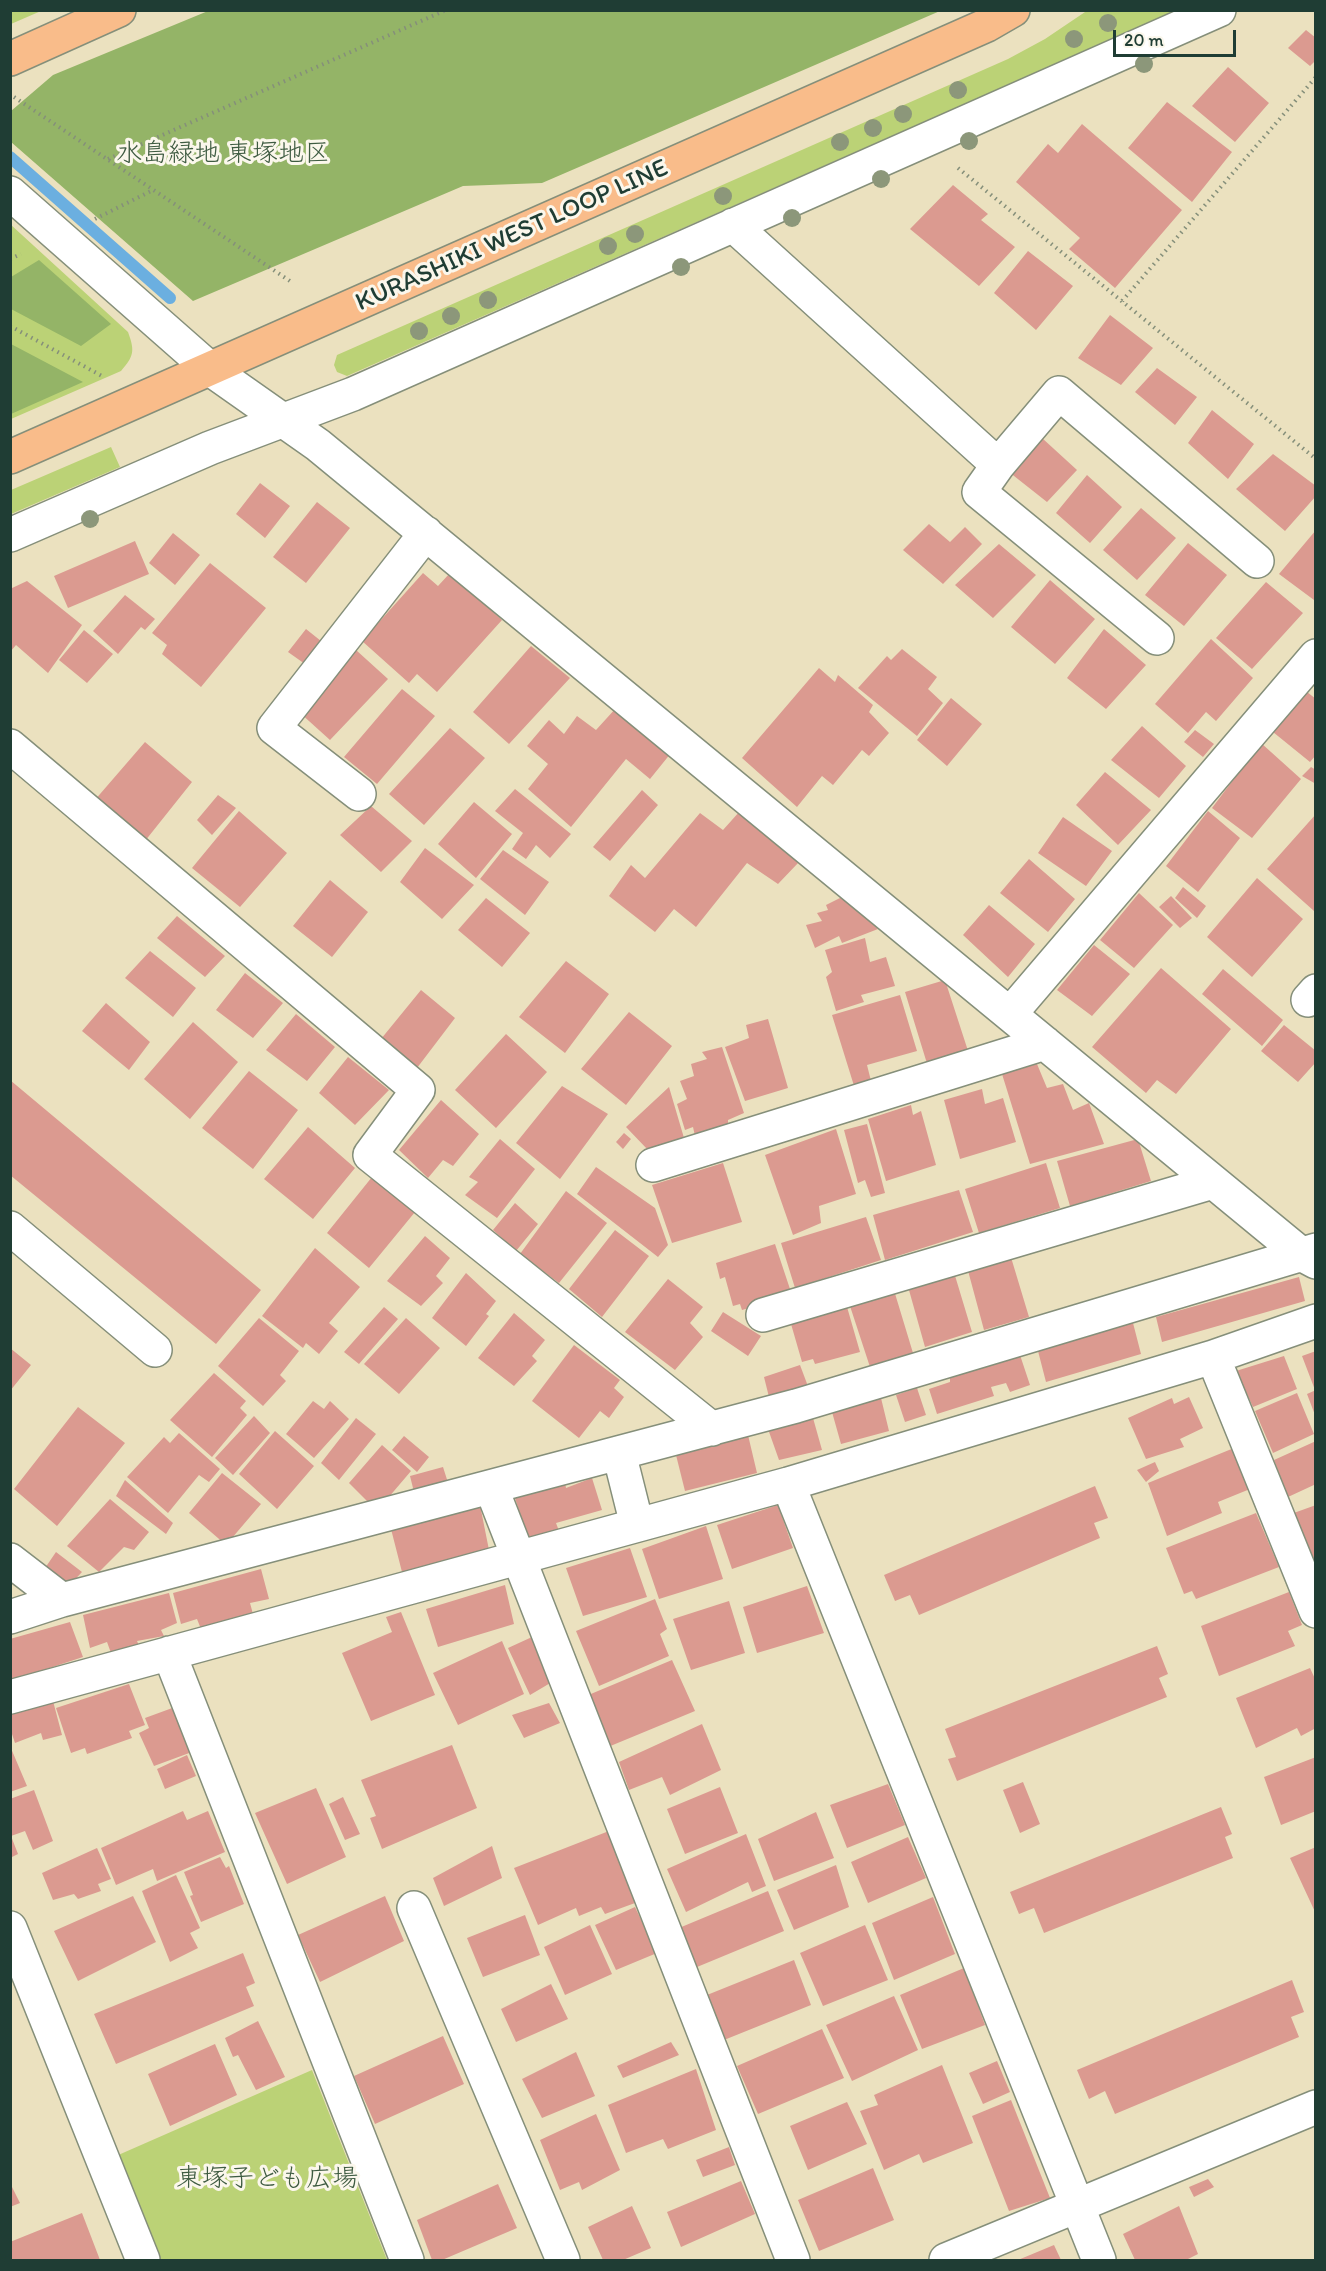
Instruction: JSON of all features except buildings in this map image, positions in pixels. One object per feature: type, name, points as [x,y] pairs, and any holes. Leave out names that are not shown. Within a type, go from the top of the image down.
[{"type":"main road","points":[[10,59],[120,10]]},
{"type":"main road","name":"KURASHIKI WEST LOOP LINE","points":[[10,457],[987,25],[1013,10]]},
{"type":"street","points":[[10,535],[200,453],[353,394],[1219,10]]},
{"type":"street","points":[[10,193],[210,369],[318,445],[1214,1182],[1311,1255]]},
{"type":"street","points":[[733,225],[998,465],[1059,393],[1257,561]]},
{"type":"street","points":[[1003,459],[979,492],[1157,638]]},
{"type":"street","points":[[359,794],[274,728],[426,534]]},
{"type":"street","points":[[1010,1014],[1316,656]]},
{"type":"street","points":[[10,746],[418,1090],[370,1155],[712,1429]]},
{"type":"street","points":[[653,1165],[1045,1043]]},
{"type":"street","points":[[763,1315],[1214,1182]]},
{"type":"street","points":[[10,1228],[155,1350]]},
{"type":"street","points":[[10,1617],[62,1600],[796,1406],[1311,1255]]},
{"type":"street","points":[[10,1697],[788,1484],[1213,1357],[1316,1321]]},
{"type":"street","points":[[1213,1357],[1316,1611]]},
{"type":"street","points":[[619,1453],[637,1524]]},
{"type":"street","points":[[788,1484],[1099,2260]]},
{"type":"street","points":[[491,1487],[793,2260]]},
{"type":"street","points":[[10,1560],[62,1600]]},
{"type":"street","points":[[169,1653],[407,2260]]},
{"type":"street","points":[[414,1908],[563,2260]]},
{"type":"street","points":[[10,1928],[143,2260]]},
{"type":"street","points":[[946,2260],[1316,2107]]},
{"type":"path","points":[[108,159],[446,10]]},
{"type":"path","points":[[1122,302],[1316,77]]},
{"type":"path","points":[[10,95],[290,281]]},
{"type":"path","points":[[951,162],[1316,459]]},
{"type":"path","points":[[94,220],[154,190]]},
{"type":"path","points":[[10,326],[103,376]]},
{"type":"green space","points":[[11,10],[41,10],[41,11],[11,24]]},
{"type":"green space","points":[[1088,10],[1176,11],[347,376],[337,372],[334,365],[337,355],[1008,59],[1045,39]]},
{"type":"green space","name":"水島緑地 東塚地区","points":[[208,11],[940,11],[542,183],[463,186],[193,301],[11,142],[11,111],[53,75]]},
{"type":"green space","points":[[10,224],[128,332],[132,344],[131,357],[121,371],[11,419]]},
{"type":"green space","points":[[39,260],[111,324],[81,346],[11,309],[11,277]]},
{"type":"green space","points":[[11,344],[83,382],[11,414]]},
{"type":"green space","points":[[111,447],[120,467],[11,514],[11,490]]},
{"type":"green space","name":"東塚子ども広場","points":[[312,2070],[387,2260],[158,2260],[116,2156]]},
{"type":"waterway","points":[[10,157],[170,298]]}]
